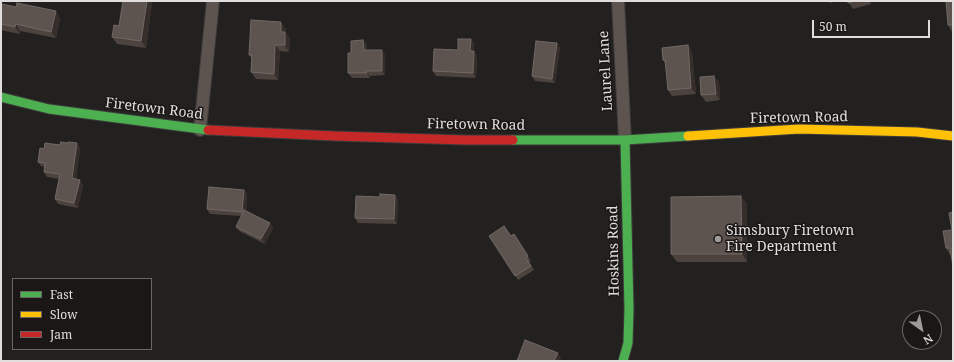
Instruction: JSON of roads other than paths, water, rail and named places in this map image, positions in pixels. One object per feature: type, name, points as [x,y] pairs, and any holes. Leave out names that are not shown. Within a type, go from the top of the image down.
[{"type":"street","points":[[200,130],[213,1]]},
{"type":"street","name":"Laurel Lane","points":[[618,1],[625,140]]},
{"type":"street","name":"Firetown Road","points":[[1,97],[49,109],[200,130],[334,136],[466,140],[625,140],[799,130],[917,132],[953,136]]},
{"type":"street","name":"Hoskins Road","points":[[623,361],[628,343],[629,309],[625,140]]},
{"type":"place","name":"Simsbury Firetown Fire Department","points":[[718,239]]}]
